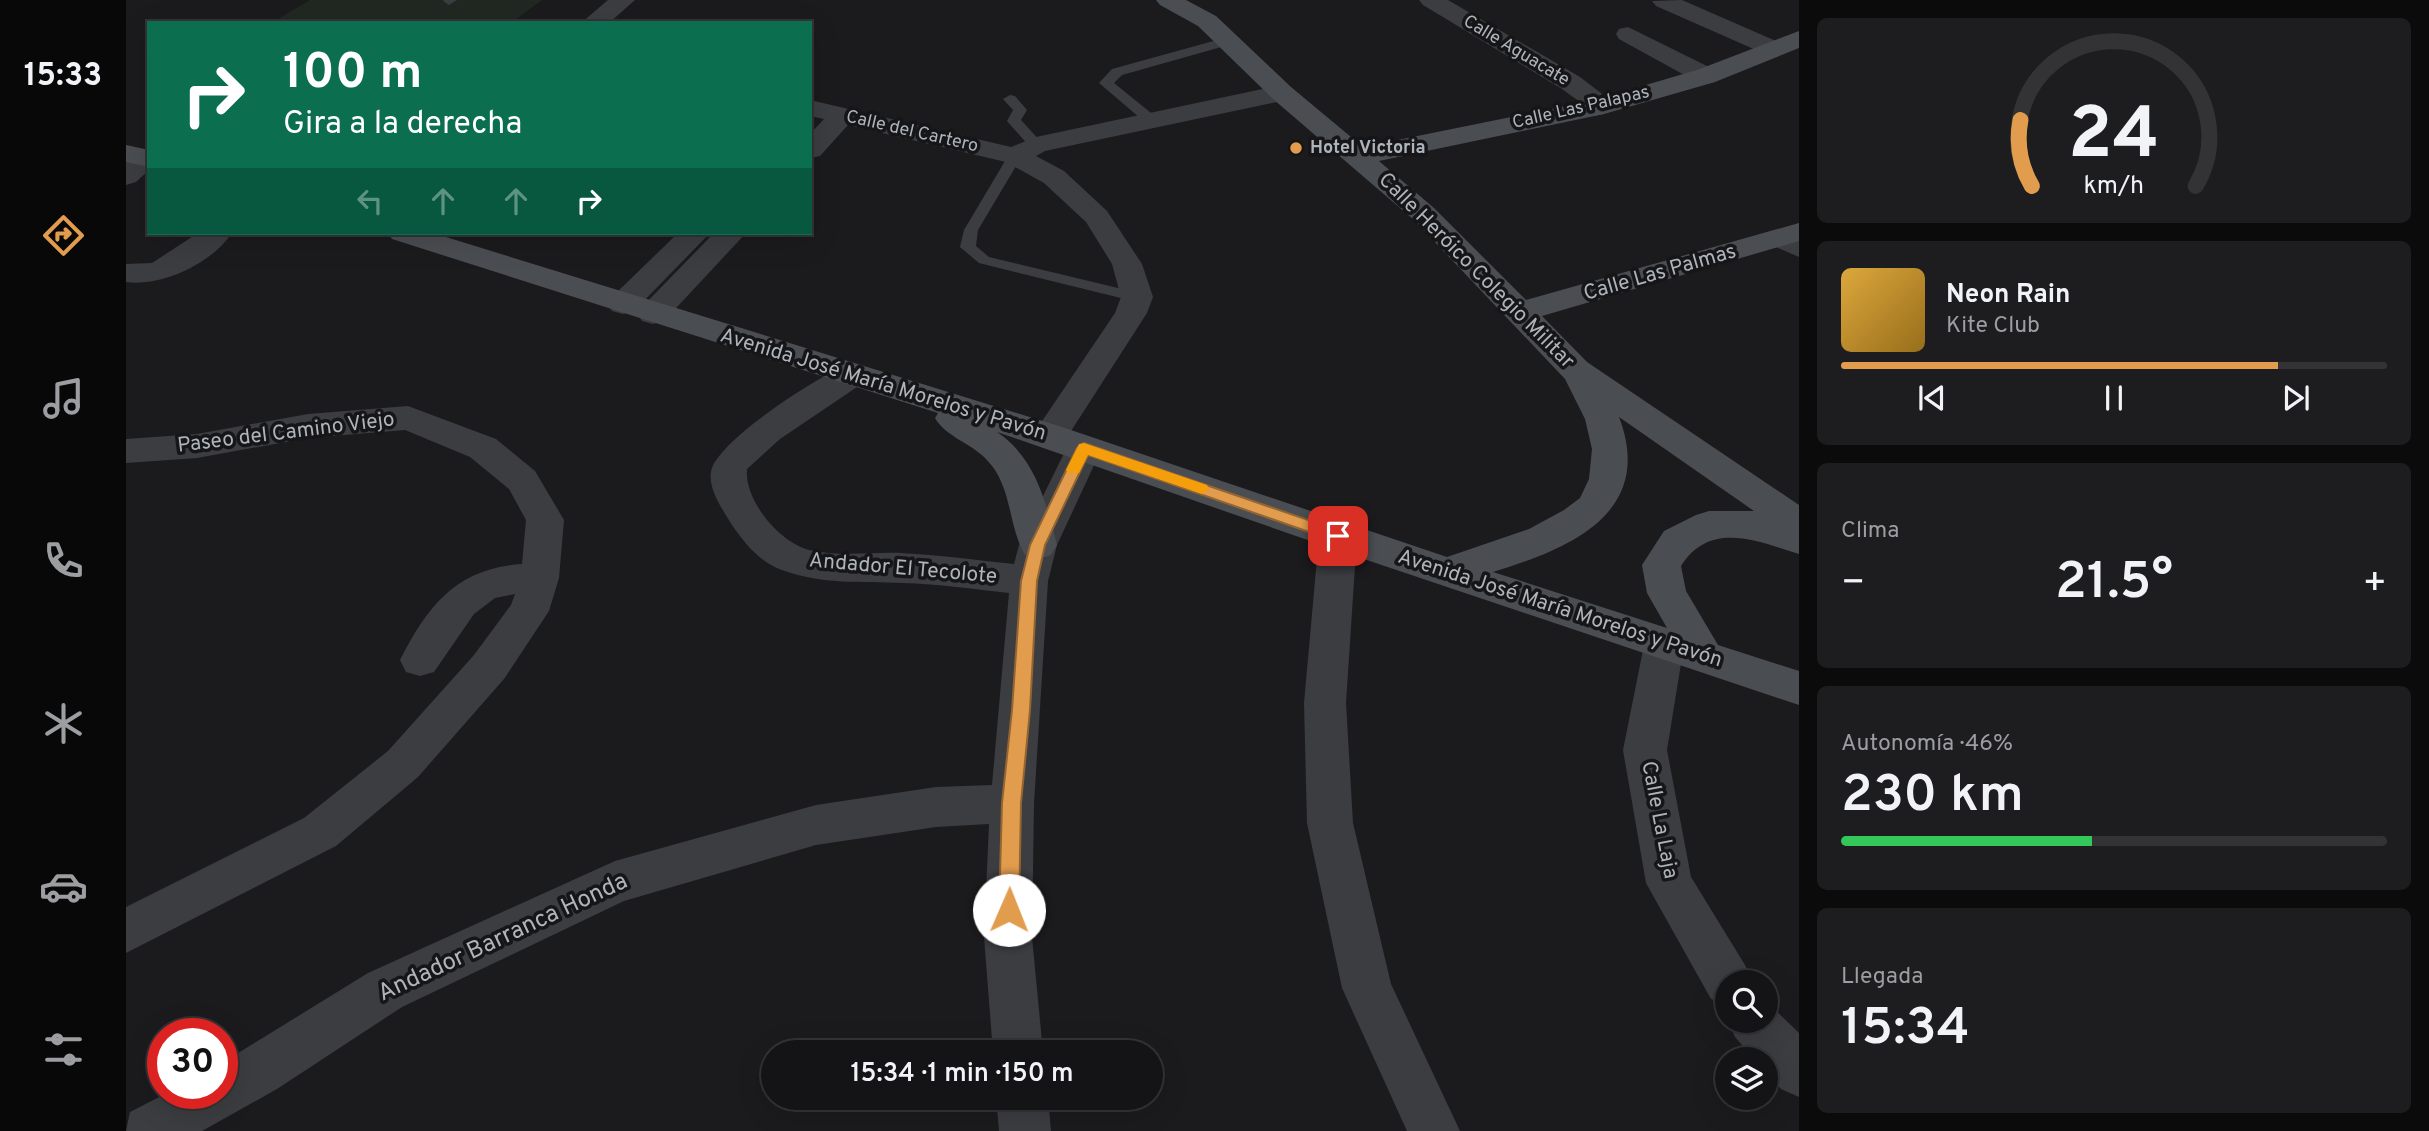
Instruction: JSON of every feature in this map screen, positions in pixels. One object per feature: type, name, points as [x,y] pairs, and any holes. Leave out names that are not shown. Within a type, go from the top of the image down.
[{"type":"main road","name":"Calle Heróico Colegio Militar","points":[[1168,0],[1209,21],[1282,93],[1424,214],[1575,370],[1799,524]]},
{"type":"main road","name":"Calle Las Palapas","points":[[1357,157],[1595,108],[1706,76],[1799,39]]},
{"type":"main road","name":"Avenida José María Morelos y Pavón","points":[[409,235],[1067,442],[1338,536],[1799,688]]},
{"type":"main road","name":"Calle Las Palmas","points":[[1521,312],[1793,240]]},
{"type":"main road","points":[[1446,572],[1523,548],[1595,506],[1609,479],[1609,439],[1597,402],[1575,370]]},
{"type":"main road","points":[[919,395],[999,450],[1024,488],[1033,563]]},
{"type":"main road","points":[[1683,650],[1661,565],[1677,541],[1709,525],[1755,525],[1799,540]]},
{"type":"street","points":[[596,21],[623,0]]},
{"type":"street","name":"Calle Aguacate","points":[[1431,0],[1571,83],[1592,99],[1595,108]]},
{"type":"street","points":[[1664,1],[1774,49]]},
{"type":"street","points":[[1628,34],[1706,76]]},
{"type":"street","points":[[1025,150],[1282,93]]},
{"type":"street","points":[[812,143],[820,113]]},
{"type":"street","name":"Calle del Cartero","points":[[820,113],[1025,150]]},
{"type":"street","points":[[1017,1040],[1008,937],[1012,803],[1033,563],[1067,442],[1137,297],[1127,264],[1097,216],[1025,150]]},
{"type":"street","points":[[126,273],[144,277],[160,273],[214,235]]},
{"type":"street","points":[[638,309],[694,235]]},
{"type":"street","points":[[638,309],[729,235]]},
{"type":"street","name":"Andador El Tecolote","points":[[851,375],[761,436],[731,463],[728,472],[731,485],[758,535],[794,560],[829,567],[903,569],[1033,563]]},
{"type":"street","name":"Paseo del Camino Viejo","points":[[126,451],[197,446],[308,426],[408,418],[483,448],[522,480],[545,520],[540,578],[529,611],[489,667],[403,764],[320,832],[126,931]]},
{"type":"street","points":[[1338,536],[1325,703],[1330,822],[1367,988],[1434,1131]]},
{"type":"street","points":[[420,660],[453,610],[470,594],[496,582],[540,578]]},
{"type":"street","name":"Calle La Laja","points":[[1683,650],[1645,750],[1669,883],[1721,970]]},
{"type":"street","name":"Andador Barranca Honda","points":[[238,1082],[385,990],[615,882],[816,825],[936,807],[1012,803]]},
{"type":"street","points":[[1765,1033],[1799,1071]]},
{"type":"street","points":[[149,1131],[189,1109]]},
{"type":"street","points":[[1023,1110],[1025,1131]]},
{"type":"lane","points":[[1152,120],[1106,83],[1117,72],[1209,21]]},
{"type":"lane","points":[[1010,99],[1020,110],[1014,115],[1014,121],[1025,150],[971,230],[968,247],[984,260],[1137,297]]},
{"type":"shaded area","points":[[310,0],[542,0],[514,21],[274,21]]},
{"type":"slow traffic","points":[[1074,470],[1084,448],[1202,489]]},
{"type":"place","name":"Hotel Victoria","points":[[1296,148]]},
{"type":"route","points":[[1009,910],[1012,803],[1029,581],[1038,545],[1084,448],[1338,536]]}]
